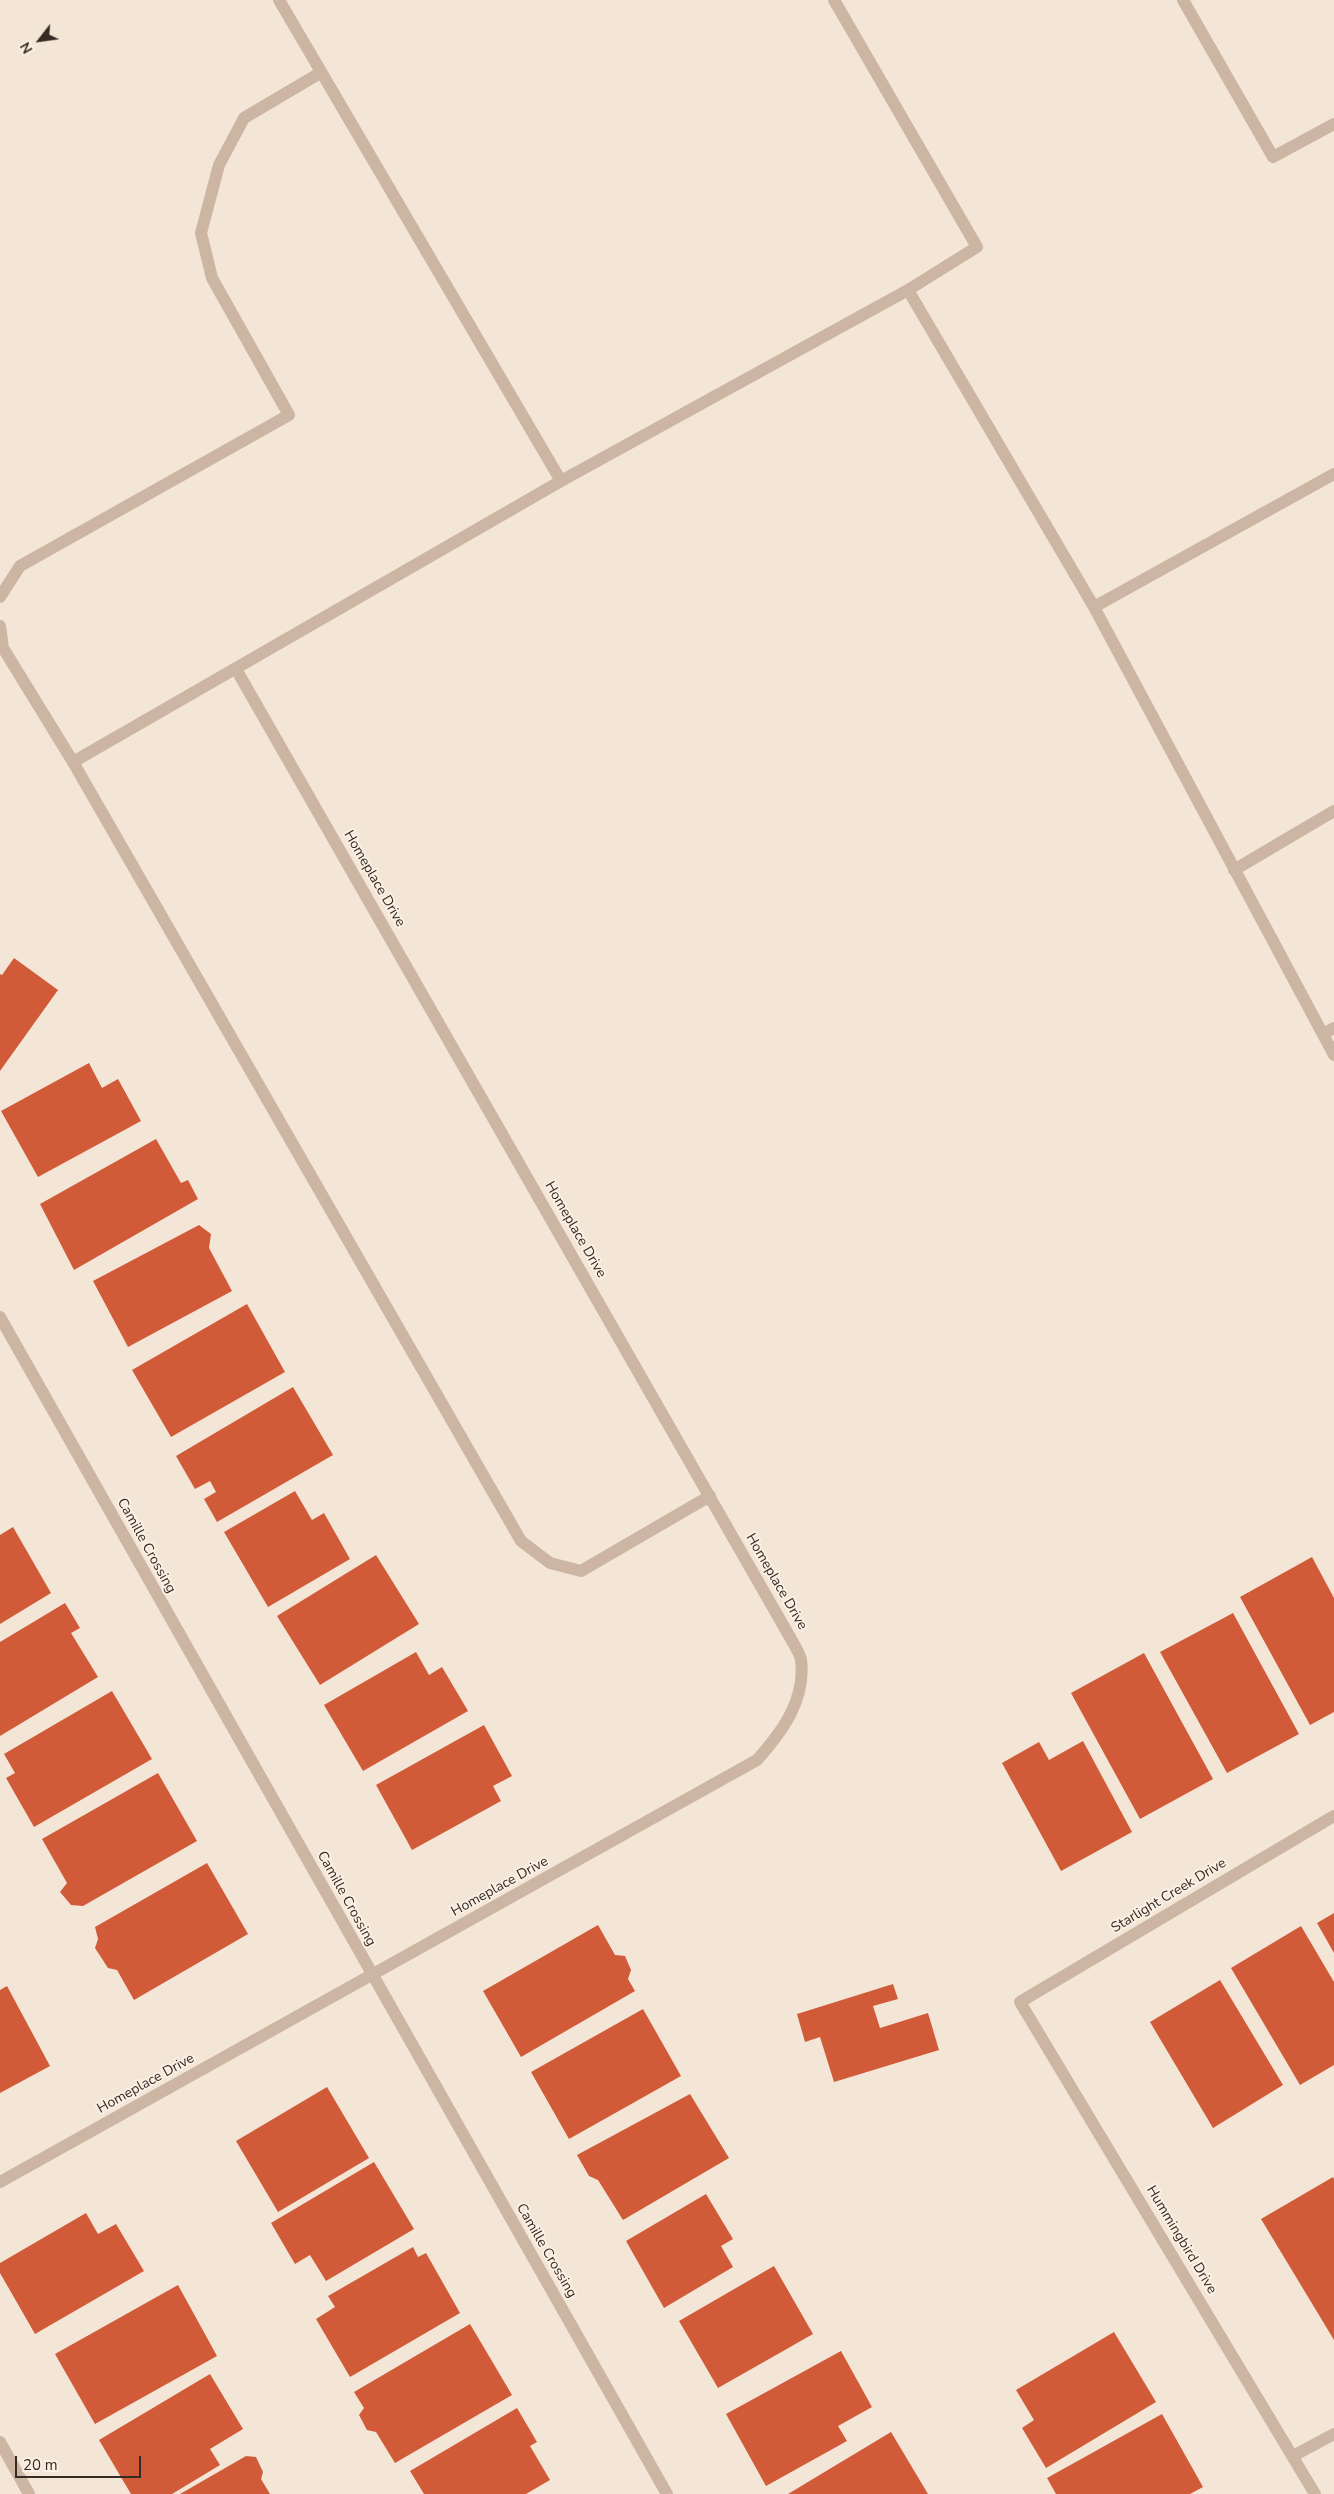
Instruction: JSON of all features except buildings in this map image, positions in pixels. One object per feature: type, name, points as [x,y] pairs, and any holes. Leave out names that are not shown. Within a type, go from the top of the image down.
[{"type":"street","points":[[279,0],[320,73],[561,481]]},
{"type":"street","points":[[73,762],[561,481],[908,290],[977,246],[834,0]]},
{"type":"street","points":[[1183,0],[1273,158],[1334,124]]},
{"type":"street","points":[[0,597],[20,566],[290,415],[212,278],[201,233],[219,165],[244,118],[320,73]]},
{"type":"street","points":[[908,290],[1094,608],[1234,870],[1329,1031],[1334,1055]]},
{"type":"street","points":[[1094,608],[1334,474]]},
{"type":"street","points":[[0,626],[3,648],[73,762],[521,1541],[550,1563],[581,1571],[710,1496]]},
{"type":"street","name":"Homeplace Drive","points":[[0,2182],[757,1760],[780,1734],[793,1712],[799,1686],[801,1659],[710,1496],[236,669]]},
{"type":"street","points":[[1234,870],[1334,811]]},
{"type":"street","name":"Camille Crossing","points":[[0,1317],[667,2494]]},
{"type":"street","name":"Starlight Creek Drive","points":[[1020,2002],[1334,1816]]},
{"type":"street","name":"Hummingbird Drive","points":[[1020,2002],[1315,2494]]},
{"type":"street","points":[[1293,2456],[1334,2434]]},
{"type":"street","points":[[0,2442],[30,2494]]}]
